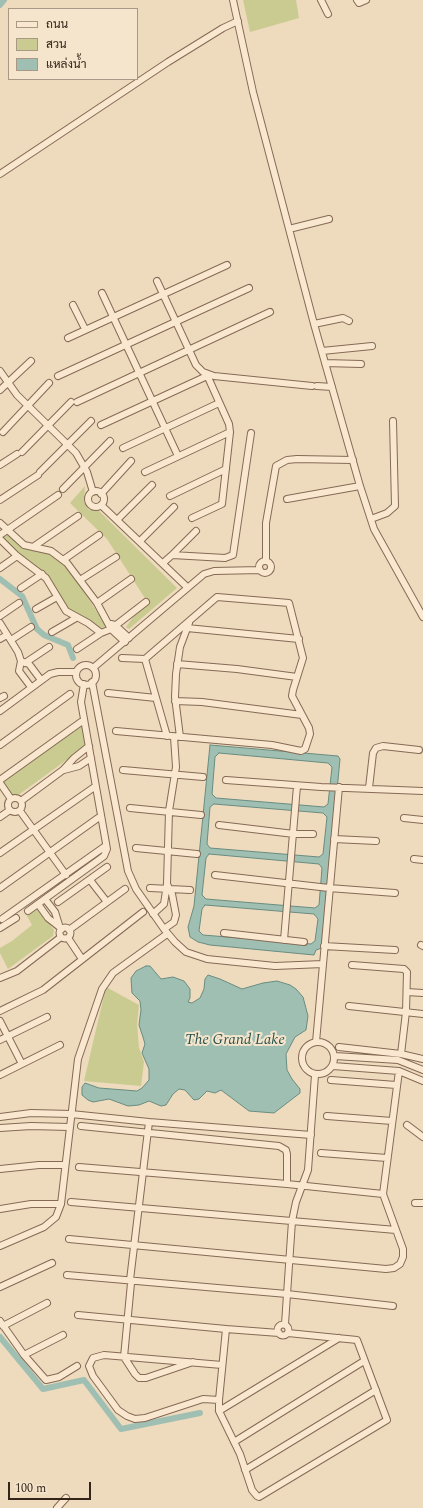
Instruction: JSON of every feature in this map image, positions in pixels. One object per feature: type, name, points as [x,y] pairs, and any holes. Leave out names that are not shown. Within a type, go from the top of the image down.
[{"type":"street","points":[[234,0],[253,92],[314,324],[360,486],[383,548],[423,618]]},
{"type":"street","points":[[321,0],[328,14]]},
{"type":"street","points":[[357,0],[359,3],[366,0]]},
{"type":"street","points":[[0,174],[168,62],[223,28],[238,21]]},
{"type":"street","points":[[289,229],[329,219]]},
{"type":"street","points":[[68,338],[113,316],[227,265]]},
{"type":"street","points":[[157,281],[197,368],[209,376],[229,424],[230,432],[222,504],[192,518]]},
{"type":"street","points":[[58,376],[249,288]]},
{"type":"street","points":[[102,293],[178,456]]},
{"type":"street","points":[[73,305],[85,330]]},
{"type":"street","points":[[0,465],[19,453],[74,402],[270,312]]},
{"type":"street","points":[[314,324],[343,318],[349,320]]},
{"type":"street","points":[[322,351],[372,346]]},
{"type":"street","points":[[0,390],[31,361]]},
{"type":"street","points":[[325,363],[361,364]]},
{"type":"street","points":[[0,373],[28,406],[67,444],[84,468],[93,492]]},
{"type":"street","points":[[101,425],[152,400],[209,376],[332,387]]},
{"type":"street","points":[[4,432],[49,383]]},
{"type":"street","points":[[123,448],[219,403]]},
{"type":"street","points":[[0,500],[39,473],[92,421]]},
{"type":"street","points":[[371,519],[387,513],[395,506],[393,421]]},
{"type":"street","points":[[145,472],[230,432]]},
{"type":"street","points":[[172,555],[225,558],[233,556],[251,434]]},
{"type":"street","points":[[63,489],[110,441]]},
{"type":"street","points":[[93,668],[204,574],[214,571],[260,570],[264,573],[270,571],[270,564],[266,561],[266,523],[276,466],[287,460],[297,459],[353,460]]},
{"type":"street","points":[[101,494],[131,461]]},
{"type":"street","points":[[170,496],[226,469]]},
{"type":"street","points":[[117,520],[152,485]]},
{"type":"street","points":[[287,499],[360,486]]},
{"type":"street","points":[[93,492],[101,494],[104,500],[101,505],[95,507],[88,502],[88,496],[93,492]]},
{"type":"street","points":[[0,535],[6,529],[58,495]]},
{"type":"street","points":[[101,505],[187,587]]},
{"type":"street","points":[[140,541],[174,507]]},
{"type":"street","points":[[33,547],[78,516]]},
{"type":"street","points":[[0,523],[24,545],[51,551],[63,560],[80,580],[112,626],[127,640]]},
{"type":"street","points":[[163,563],[196,531]]},
{"type":"street","points":[[63,560],[99,535]]},
{"type":"street","points":[[0,538],[17,556],[42,574],[50,582],[66,611],[76,618],[88,623],[101,633]]},
{"type":"street","points":[[0,568],[17,556]]},
{"type":"street","points":[[80,580],[116,557]]},
{"type":"street","points":[[260,570],[260,564],[266,561]]},
{"type":"street","points":[[21,588],[42,574]]},
{"type":"street","points":[[97,603],[131,580]]},
{"type":"street","points":[[116,731],[272,745],[301,751],[305,749],[310,734],[302,714],[292,696],[302,661],[292,607],[287,602],[220,596],[188,625],[145,659],[122,658]]},
{"type":"street","points":[[36,609],[57,597]]},
{"type":"street","points":[[78,649],[146,602]]},
{"type":"street","points":[[0,616],[19,603]]},
{"type":"street","points":[[52,632],[76,618]]},
{"type":"street","points":[[0,623],[23,662],[29,664],[41,680]]},
{"type":"street","points":[[188,625],[299,640]]},
{"type":"street","points":[[153,914],[164,904],[167,887],[169,811],[175,775],[174,737],[177,664],[188,625]]},
{"type":"street","points":[[0,639],[9,637],[31,627]]},
{"type":"street","points":[[31,688],[19,671],[23,662],[49,647]]},
{"type":"street","points":[[145,659],[156,698],[174,737]]},
{"type":"street","points":[[177,664],[237,669],[297,677]]},
{"type":"street","points":[[92,682],[84,684],[77,680],[76,672],[79,667],[85,665],[93,668]]},
{"type":"street","points":[[93,668],[95,677],[92,682],[128,871],[136,889],[166,932],[186,952],[207,959],[275,966],[323,964]]},
{"type":"street","points":[[0,711],[50,674],[58,672],[76,672]]},
{"type":"street","points":[[28,911],[100,859],[106,852],[92,758],[81,702],[84,684]]},
{"type":"street","points":[[108,693],[156,698]]},
{"type":"street","points":[[0,745],[70,694]]},
{"type":"street","points":[[175,701],[202,702],[302,714]]},
{"type":"street","points":[[0,780],[81,722]]},
{"type":"street","points":[[22,801],[63,770],[72,760],[89,746]]},
{"type":"street","points":[[370,788],[374,753],[376,748],[383,746],[419,750]]},
{"type":"street","points":[[63,770],[80,766],[92,758]]},
{"type":"street","points":[[123,770],[203,777]]},
{"type":"street","points":[[226,780],[297,786],[423,791]]},
{"type":"street","points":[[0,783],[11,799]]},
{"type":"street","points":[[284,940],[297,786]]},
{"type":"street","points":[[316,1042],[328,888],[338,787]]},
{"type":"street","points":[[0,853],[92,788]]},
{"type":"street","points":[[11,799],[16,798],[22,801]]},
{"type":"street","points":[[10,810],[8,803],[11,799]]},
{"type":"street","points":[[20,811],[23,805],[22,801]]},
{"type":"street","points":[[130,808],[201,815]]},
{"type":"street","points":[[10,810],[14,812],[20,811]]},
{"type":"street","points":[[0,817],[10,810]]},
{"type":"street","points":[[20,811],[66,875]]},
{"type":"street","points":[[0,888],[98,818]]},
{"type":"street","points":[[404,818],[423,820]]},
{"type":"street","points":[[219,825],[294,834],[313,834]]},
{"type":"street","points":[[334,839],[376,841]]},
{"type":"street","points":[[2,920],[104,847]]},
{"type":"street","points":[[136,848],[197,854]]},
{"type":"street","points":[[414,859],[423,860]]},
{"type":"street","points":[[58,902],[107,867]]},
{"type":"street","points":[[215,875],[328,888],[395,893]]},
{"type":"street","points":[[90,880],[107,902]]},
{"type":"street","points":[[0,1246],[50,1223],[56,1217],[61,1204],[64,1165],[81,1049],[106,980],[166,932],[174,922],[176,915],[167,887]]},
{"type":"street","points":[[150,888],[167,887],[190,890]]},
{"type":"street","points":[[70,930],[125,890]]},
{"type":"street","points":[[45,899],[55,912],[60,927],[60,937]]},
{"type":"street","points":[[38,904],[48,918],[60,927],[70,930]]},
{"type":"street","points":[[0,1011],[42,991],[143,912]]},
{"type":"street","points":[[0,928],[16,918]]},
{"type":"street","points":[[68,938],[71,934],[70,930]]},
{"type":"street","points":[[224,933],[304,942]]},
{"type":"street","points":[[0,978],[17,971],[60,937],[68,938],[82,959]]},
{"type":"street","points":[[324,946],[396,950]]},
{"type":"street","points":[[352,965],[404,969],[407,972],[408,992],[401,1054]]},
{"type":"street","points":[[408,992],[423,993]]},
{"type":"street","points":[[349,1006],[423,1014]]},
{"type":"street","points":[[0,1040],[47,1017]]},
{"type":"street","points":[[0,1021],[22,1064]]},
{"type":"street","points":[[316,1042],[325,1043],[330,1046],[335,1056],[333,1066],[325,1074],[315,1075],[305,1068],[302,1058],[305,1048],[316,1042]]},
{"type":"street","points":[[0,1075],[60,1046]]},
{"type":"street","points":[[339,1047],[401,1054],[423,1059]]},
{"type":"street","points":[[335,1056],[398,1060],[423,1070]]},
{"type":"street","points":[[333,1066],[399,1071],[423,1081]]},
{"type":"street","points":[[69,1239],[135,1244],[386,1269],[394,1268],[400,1264],[403,1257],[403,1249],[382,1194],[399,1071]]},
{"type":"street","points":[[288,1333],[288,1328],[285,1324],[292,1221],[301,1187],[308,1170],[315,1075]]},
{"type":"street","points":[[331,1080],[396,1085]]},
{"type":"street","points":[[0,1117],[31,1113],[71,1114],[148,1122],[311,1135]]},
{"type":"street","points":[[326,1116],[392,1121]]},
{"type":"street","points":[[148,1122],[130,1280],[131,1283],[124,1357],[139,1378],[146,1378],[192,1362]]},
{"type":"street","points":[[407,1125],[423,1137]]},
{"type":"street","points":[[0,1128],[31,1126],[69,1127]]},
{"type":"street","points":[[81,1126],[283,1148],[286,1150],[288,1160],[287,1184]]},
{"type":"street","points":[[321,1153],[387,1158]]},
{"type":"street","points":[[0,1169],[39,1164],[64,1165]]},
{"type":"street","points":[[79,1167],[287,1184],[301,1187],[382,1194]]},
{"type":"street","points":[[71,1202],[396,1230]]},
{"type":"street","points":[[415,1203],[423,1203]]},
{"type":"street","points":[[0,1209],[32,1204],[61,1204]]},
{"type":"street","points":[[0,1287],[52,1263]]},
{"type":"street","points":[[67,1275],[287,1294],[393,1306]]},
{"type":"street","points":[[47,1304],[2,1323],[24,1355],[46,1380],[59,1377],[77,1366]]},
{"type":"street","points":[[78,1315],[279,1333],[283,1335],[288,1333],[356,1340],[386,1419],[384,1424],[262,1496],[256,1496],[252,1490],[246,1470],[234,1442],[219,1411],[218,1400],[226,1329]]},
{"type":"street","points":[[279,1333],[278,1328],[285,1324]]},
{"type":"street","points":[[24,1355],[63,1335]]},
{"type":"street","points":[[219,1411],[339,1338]]},
{"type":"street","points":[[218,1400],[203,1398],[145,1418],[135,1419],[118,1410],[90,1372],[89,1366],[90,1361],[96,1356],[222,1365]]},
{"type":"street","points":[[234,1442],[364,1361]]},
{"type":"street","points":[[246,1470],[376,1390]]},
{"type":"street","points":[[57,1508],[66,1498]]},
{"type":"green space","points":[[243,0],[296,0],[299,18],[250,32]]},
{"type":"green space","points":[[85,486],[84,502],[89,510],[98,510],[177,588],[129,629],[126,627],[136,613],[148,603],[107,539],[70,503]]},
{"type":"green space","points":[[6,532],[25,549],[48,553],[62,561],[70,570],[106,626],[99,629],[92,622],[74,614],[66,607],[51,579],[5,542],[2,536]]},
{"type":"green space","points":[[83,723],[87,745],[17,796],[12,795],[2,782]]},
{"type":"green space","points":[[38,909],[54,930],[53,936],[8,969],[0,953],[0,948],[12,941],[32,925],[27,916]]},
{"type":"green space","points":[[106,987],[139,1005],[137,1024],[139,1048],[144,1062],[141,1086],[84,1081]]},
{"type":"water","points":[[210,745],[338,756],[340,759],[322,948],[316,950],[314,955],[210,945],[198,942],[190,937],[188,927],[194,906]],"holes":[[[219,753],[328,763],[332,767],[328,804],[324,807],[216,798],[212,794],[215,757]],[[214,804],[323,813],[327,817],[323,854],[319,857],[210,848],[207,844],[210,807]],[[209,854],[319,864],[322,868],[319,905],[315,908],[206,899],[202,895],[206,858]],[[205,905],[314,914],[318,919],[315,941],[311,944],[203,935],[199,931],[202,909]]]},
{"type":"water","name":"The Grand Lake","points":[[146,966],[150,966],[161,979],[173,977],[184,981],[190,989],[190,998],[188,1002],[192,1003],[200,998],[204,989],[205,979],[208,975],[242,989],[277,981],[290,985],[296,989],[303,997],[308,1016],[306,1030],[295,1037],[286,1054],[287,1070],[300,1089],[300,1093],[274,1113],[249,1111],[221,1090],[215,1093],[207,1091],[199,1099],[194,1100],[185,1090],[179,1089],[173,1094],[166,1105],[161,1106],[149,1101],[139,1105],[128,1106],[109,1099],[93,1102],[88,1100],[82,1095],[82,1087],[85,1083],[99,1088],[137,1091],[149,1080],[149,1069],[142,1053],[145,1044],[139,1025],[141,1010],[140,1001],[132,993],[131,978],[136,971]]},
{"type":"waterway","points":[[0,5],[4,0]]},
{"type":"waterway","points":[[0,579],[22,596],[37,629],[44,635],[68,645],[73,658]]},
{"type":"waterway","points":[[0,1337],[43,1389],[84,1380],[121,1429],[200,1413]]}]
